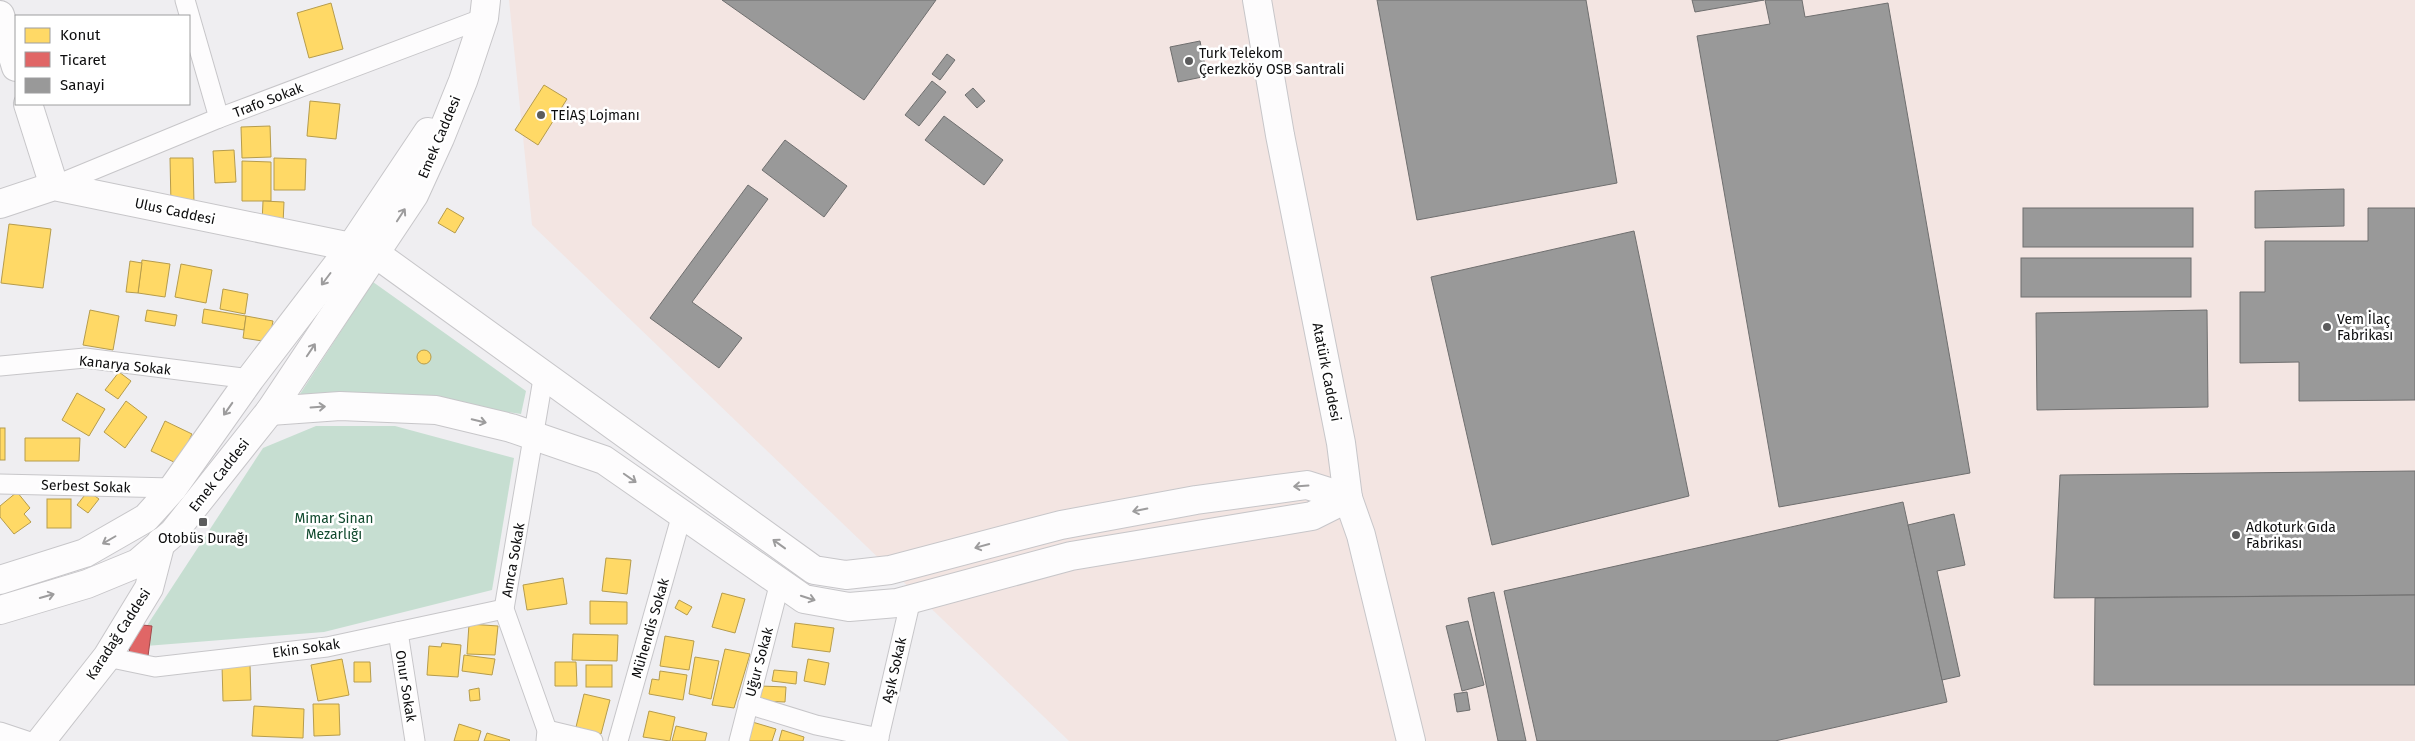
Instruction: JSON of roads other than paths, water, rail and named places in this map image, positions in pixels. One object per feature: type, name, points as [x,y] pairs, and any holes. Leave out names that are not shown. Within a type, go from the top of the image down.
[{"type":"street","points":[[185,0],[189,15]]},
{"type":"street","name":"Atatürk Caddesi","points":[[1257,0],[1280,134],[1341,444],[1348,498],[1361,534],[1411,741]]},
{"type":"street","name":"Trafo Sokak","points":[[54,186],[485,9]]},
{"type":"street","name":"Emek Caddesi","points":[[0,580],[85,553],[146,518],[173,488],[250,379],[414,195],[463,81],[485,9]]},
{"type":"street","points":[[0,16],[15,64]]},
{"type":"street","points":[[190,17],[220,118]]},
{"type":"street","points":[[0,204],[54,186],[28,105]]},
{"type":"street","name":"Ulus Caddesi","points":[[54,186],[363,250]]},
{"type":"street","points":[[363,250],[544,373],[814,570],[846,575],[890,570],[1061,524],[1196,500],[1307,485],[1348,498]]},
{"type":"street","name":"Emek Caddesi","points":[[0,610],[87,584],[138,563],[162,544],[270,411],[363,250]]},
{"type":"street","name":"Kanarya Sokak","points":[[0,366],[85,358],[250,379]]},
{"type":"street","name":"Amca Sokak","points":[[544,373],[535,436],[504,609],[547,735]]},
{"type":"street","points":[[270,411],[340,406],[436,410],[511,428],[535,436],[604,460],[804,598],[849,607],[897,603],[1071,556],[1312,516],[1348,498]]},
{"type":"street","name":"Serbest Sokak","points":[[0,484],[173,488]]},
{"type":"street","name":"Mühendis Sokak","points":[[618,741],[682,514]]},
{"type":"street","points":[[146,518],[162,544]]},
{"type":"street","name":"Karadağ Caddesi","points":[[41,741],[106,656],[149,588],[162,544]]},
{"type":"street","name":"Uğur Sokak","points":[[739,741],[780,582]]},
{"type":"street","name":"Aşık Sokak","points":[[878,739],[911,599]]},
{"type":"street","name":"Ekin Sokak","points":[[106,656],[155,667],[327,647],[504,609]]},
{"type":"street","name":"Onur Sokak","points":[[398,632],[415,741]]},
{"type":"street","points":[[748,704],[816,725],[878,739]]},
{"type":"street","points":[[0,732],[27,741]]},
{"type":"street","points":[[547,735],[593,741]]},
{"type":"place","name":"Turk Telekom Çerkezköy OSB Santrali","points":[[1189,61]]},
{"type":"place","name":"TEİAŞ Lojmanı","points":[[541,115]]},
{"type":"place","name":"Vem İlaç Fabrikası","points":[[2327,327]]},
{"type":"place","name":"Otobüs Durağı","points":[[203,522]]},
{"type":"place","name":"Adkoturk Gıda Fabrikası","points":[[2236,535]]},
{"type":"park label","name":"Mimar Sinan Mezarlığı","points":[[334,526]]}]
